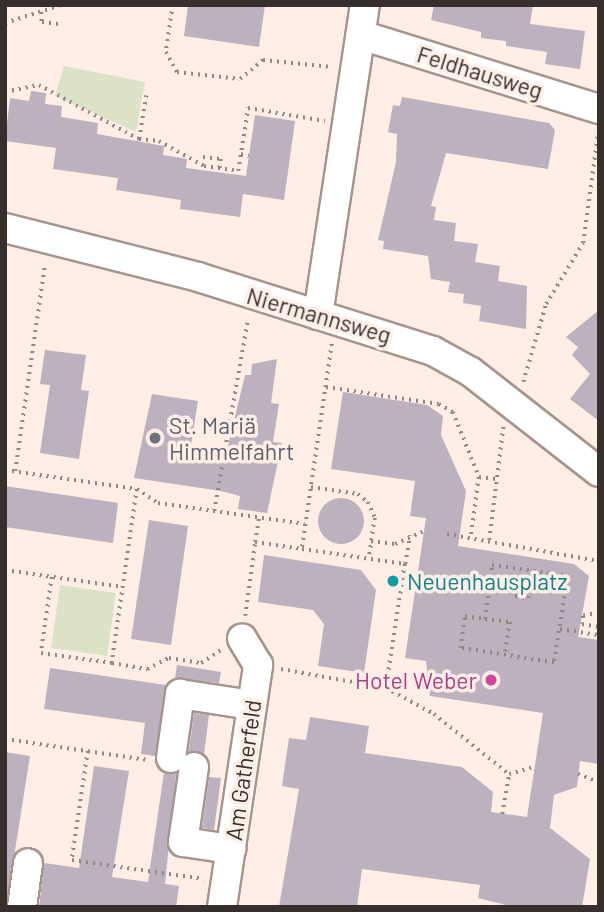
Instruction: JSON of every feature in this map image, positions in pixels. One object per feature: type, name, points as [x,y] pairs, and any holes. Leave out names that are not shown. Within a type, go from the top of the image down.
[{"type":"street","points":[[327,317],[348,125],[365,5]]},
{"type":"street","name":"Feldhausweg","points":[[361,35],[599,109]]},
{"type":"street","name":"Niermannsweg","points":[[5,228],[49,237],[327,317],[433,351],[513,405],[534,435],[599,472]]},
{"type":"street","points":[[242,638],[258,664]]},
{"type":"street","name":"Am Gatherfeld","points":[[224,894],[258,664]]},
{"type":"street","points":[[231,849],[181,854],[174,762],[180,694],[252,705]]},
{"type":"street","points":[[22,907],[28,863]]},
{"type":"path","points":[[41,5],[42,22],[59,24]]},
{"type":"path","points":[[5,23],[61,5]]},
{"type":"path","points":[[173,5],[166,52],[177,72],[240,79],[263,60],[356,69]]},
{"type":"path","points":[[5,92],[39,85],[91,119],[139,139],[157,143],[204,166],[238,171],[248,108],[348,125]]},
{"type":"path","points":[[37,92],[39,85]]},
{"type":"path","points":[[139,139],[146,96]]},
{"type":"path","points":[[489,540],[504,423],[513,405],[546,304],[583,243],[599,127]]},
{"type":"path","points":[[241,154],[249,156]]},
{"type":"path","points":[[203,157],[221,159],[224,169]]},
{"type":"path","points":[[219,173],[224,169]]},
{"type":"path","points":[[15,471],[49,237]]},
{"type":"path","points":[[214,511],[251,296]]},
{"type":"path","points":[[302,549],[326,386],[327,317]]},
{"type":"path","points":[[326,386],[445,406],[479,477],[471,537]]},
{"type":"path","points":[[5,470],[137,489],[158,503],[305,524]]},
{"type":"path","points":[[479,477],[496,480]]},
{"type":"path","points":[[311,487],[358,494],[368,502],[375,518],[369,558]]},
{"type":"path","points":[[112,663],[137,489]]},
{"type":"path","points":[[52,577],[41,653],[147,668],[169,658],[201,663],[242,638],[259,518]]},
{"type":"path","points":[[371,541],[395,544],[410,533],[424,531]]},
{"type":"path","points":[[386,688],[410,533]]},
{"type":"path","points":[[447,534],[599,561]]},
{"type":"path","points":[[256,542],[405,564]]},
{"type":"path","points":[[485,619],[492,565],[568,576],[555,663],[460,648],[465,616],[485,619],[510,622],[505,655]]},
{"type":"path","points":[[5,570],[123,587]]},
{"type":"path","points":[[515,596],[528,598],[532,571]]},
{"type":"path","points":[[560,629],[598,635],[599,628],[582,624],[583,617],[599,613]]},
{"type":"path","points":[[258,664],[386,688],[434,714],[509,774]]},
{"type":"path","points":[[5,739],[174,762]]},
{"type":"path","points":[[88,751],[72,860],[224,894]]},
{"type":"path","points":[[509,774],[534,767]]},
{"type":"path","points":[[502,814],[509,774]]},
{"type":"path","points":[[578,774],[599,782]]},
{"type":"path","points":[[488,907],[490,900]]},
{"type":"green space","points":[[64,66],[145,82],[136,132],[55,96]]},
{"type":"green space","points":[[60,585],[116,593],[107,656],[51,648]]},
{"type":"building","points":[[188,5],[265,5],[259,47],[184,36]]},
{"type":"building","points":[[434,5],[533,5],[530,24],[585,31],[580,69],[545,64],[547,52],[506,46],[506,41],[481,38],[481,32],[431,20]]},
{"type":"building","points":[[31,91],[46,93],[45,104],[62,106],[61,117],[98,123],[97,134],[164,146],[163,155],[187,159],[186,168],[246,176],[255,115],[295,121],[284,200],[243,194],[240,217],[180,209],[181,200],[116,190],[118,178],[53,169],[56,148],[5,141],[10,98],[29,101]]},
{"type":"building","points":[[402,97],[549,123],[555,130],[548,169],[446,153],[431,206],[436,207],[434,220],[456,223],[454,241],[478,244],[475,262],[500,266],[498,281],[527,286],[526,329],[479,321],[481,306],[463,303],[464,294],[448,292],[450,282],[431,279],[428,256],[383,249],[384,241],[378,240],[396,162],[397,134],[388,132],[393,105],[400,106]]},
{"type":"building","points":[[599,310],[599,421],[570,399],[590,374],[572,355],[578,347],[566,337]]},
{"type":"building","points":[[45,350],[86,355],[81,390],[89,391],[79,459],[40,453],[50,385],[40,384]]},
{"type":"building","points":[[277,359],[271,403],[279,404],[273,442],[282,443],[267,513],[238,509],[240,496],[221,491],[134,478],[152,394],[198,401],[191,445],[227,450],[245,375],[251,375],[252,364]]},
{"type":"building","points":[[343,392],[427,405],[443,416],[441,435],[466,491],[458,546],[574,564],[589,576],[578,637],[599,640],[599,764],[580,761],[577,787],[554,795],[550,828],[590,859],[582,907],[514,907],[478,898],[480,885],[362,869],[357,907],[279,907],[299,789],[282,786],[289,738],[306,740],[310,717],[369,726],[365,753],[462,767],[493,792],[491,812],[527,817],[543,713],[430,696],[426,661],[405,658],[426,518],[410,516],[415,481],[331,469]]},
{"type":"building","points":[[5,486],[118,503],[113,543],[5,527]]},
{"type":"building","points":[[341,498],[357,505],[364,521],[357,537],[341,544],[325,537],[318,521],[325,505]]},
{"type":"building","points":[[149,520],[188,526],[171,645],[131,639]]},
{"type":"building","points":[[264,555],[361,570],[376,590],[364,673],[318,666],[324,624],[313,610],[258,602]]},
{"type":"building","points":[[177,665],[221,672],[219,683],[175,678]]},
{"type":"building","points":[[50,668],[166,685],[155,756],[141,754],[145,723],[44,709]]},
{"type":"building","points":[[194,713],[209,715],[204,754],[189,751]]},
{"type":"building","points":[[5,752],[30,756],[6,907],[5,907]]},
{"type":"building","points":[[94,766],[129,771],[112,877],[148,882],[164,772],[176,774],[165,884],[179,886],[176,907],[39,907],[44,863],[79,868]]},
{"type":"building","points":[[209,777],[221,778],[214,830],[202,828]]},
{"type":"place","name":"St. Mariä Himmelfahrt","points":[[155,438]]},
{"type":"place","name":"Neuenhausplatz","points":[[393,581]]},
{"type":"place","name":"Hotel Weber","points":[[491,680]]}]
